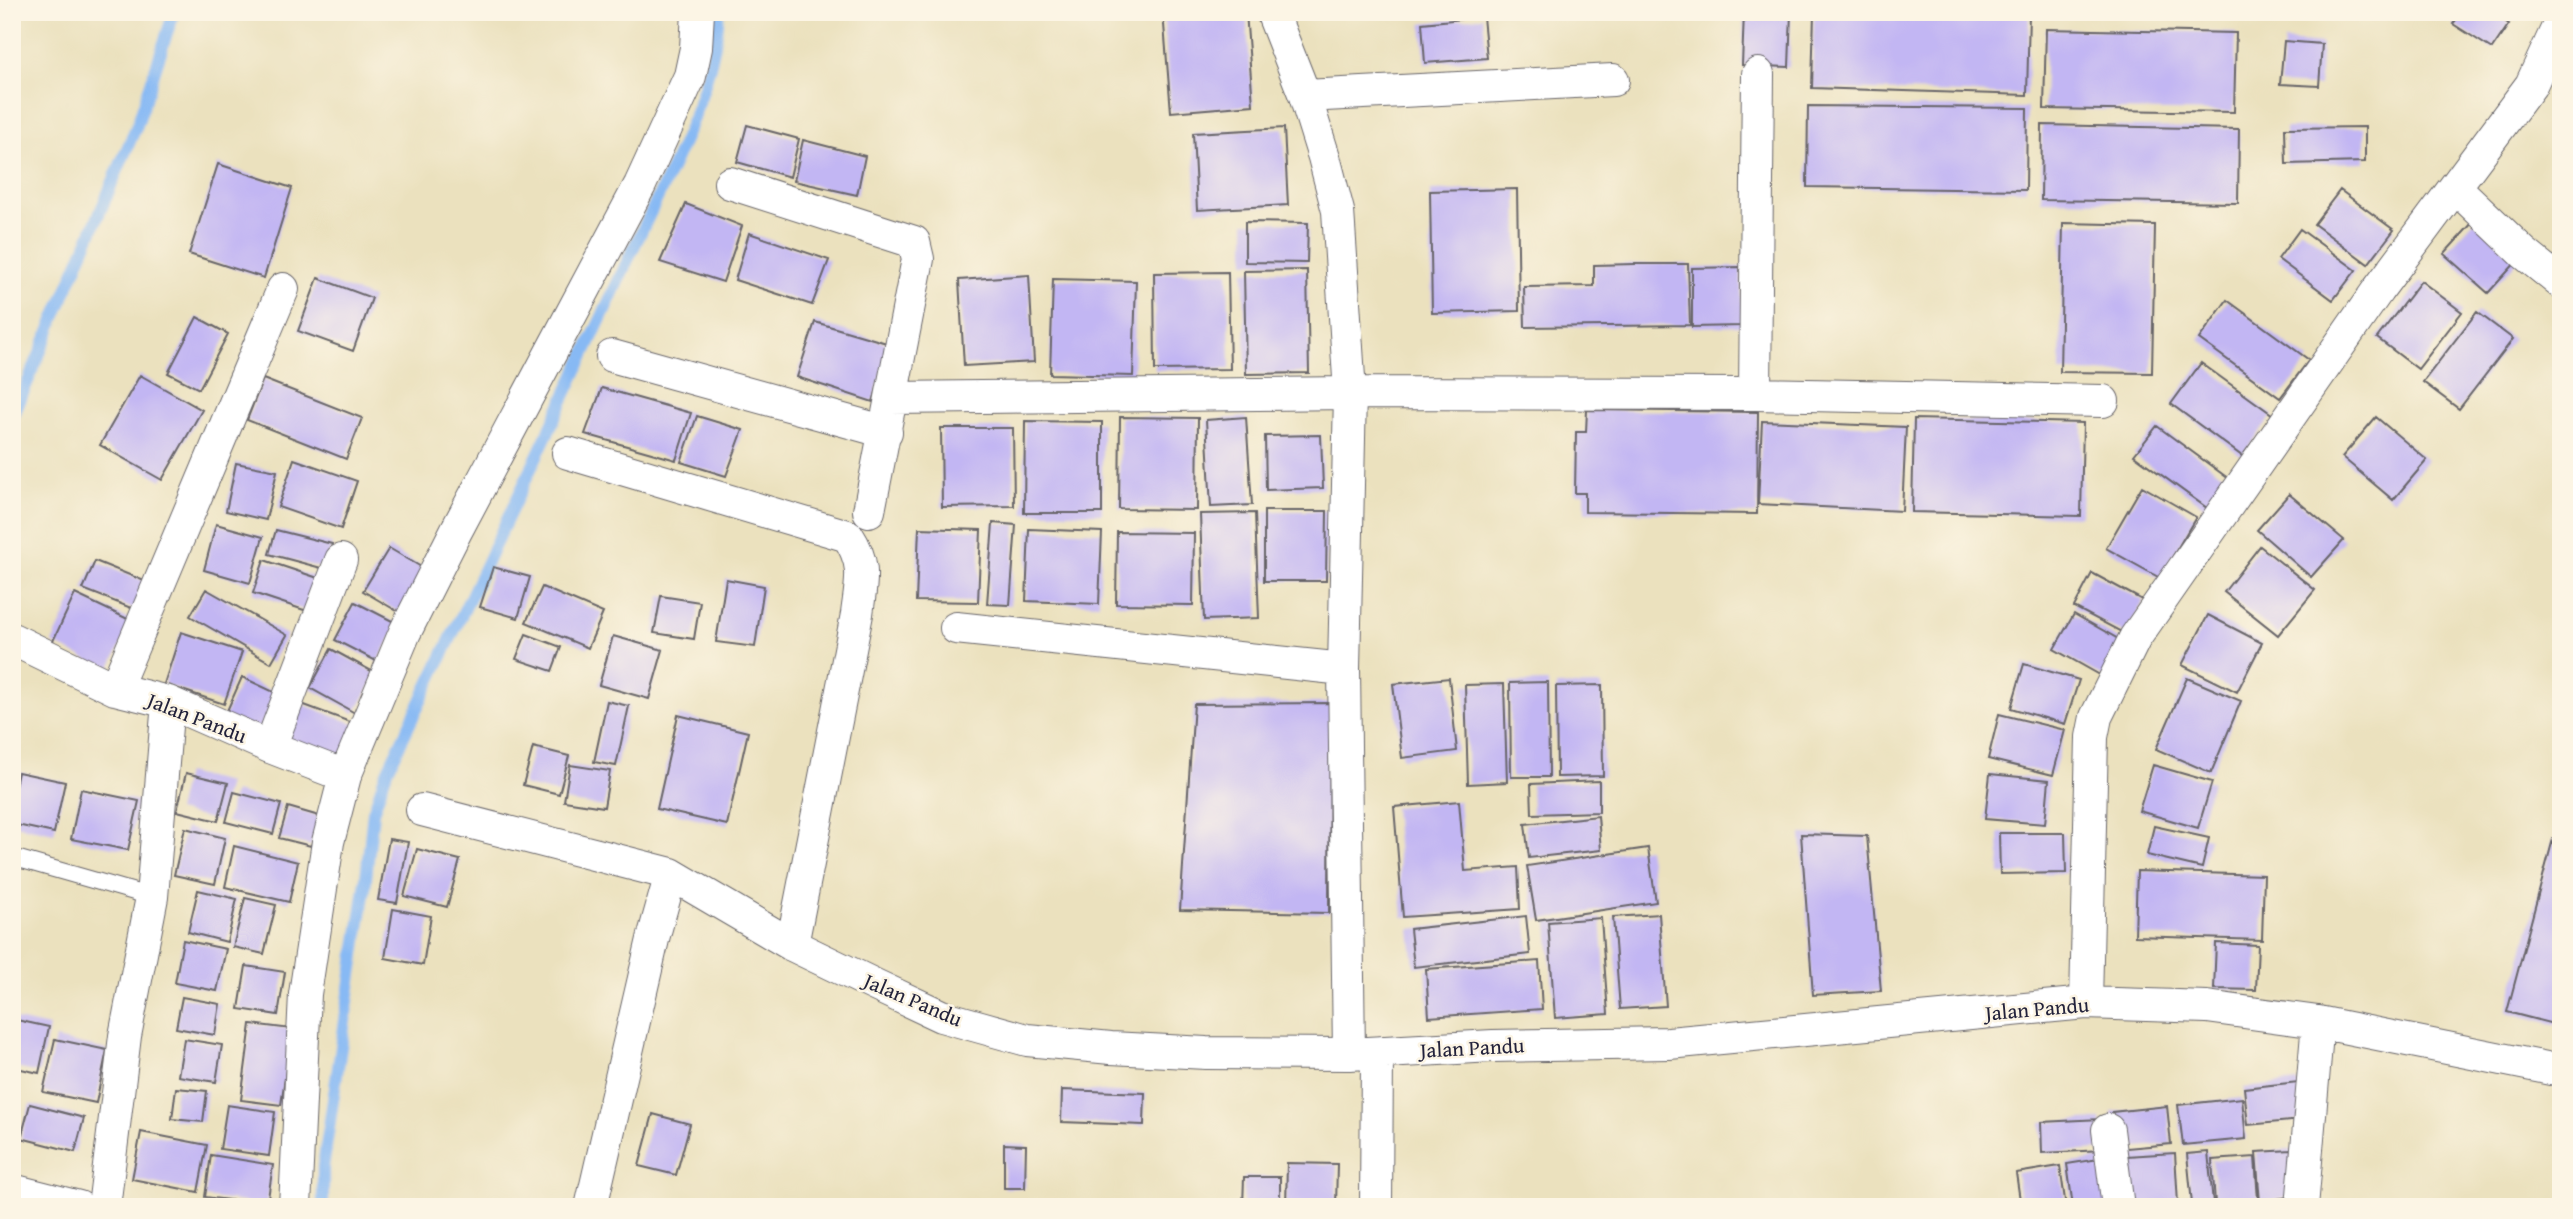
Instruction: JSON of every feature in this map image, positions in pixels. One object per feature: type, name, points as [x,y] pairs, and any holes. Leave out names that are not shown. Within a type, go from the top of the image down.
[{"type":"street","points":[[295,1207],[305,994],[328,842],[345,776],[405,632],[640,185],[690,76],[696,48],[698,12]]},
{"type":"street","points":[[1272,12],[1305,96],[1338,211],[1350,393],[1344,669],[1363,1054],[1376,1207]]},
{"type":"street","points":[[2086,1003],[2092,737],[2096,717],[2135,638],[2378,290],[2531,85],[2561,19],[2552,12]]},
{"type":"street","points":[[1755,394],[1758,75]]},
{"type":"street","points":[[1305,96],[1613,80]]},
{"type":"street","points":[[730,183],[914,242],[918,259],[869,511]]},
{"type":"street","points":[[2456,188],[2524,253],[2561,283]]},
{"type":"street","points":[[115,689],[283,289]]},
{"type":"street","points":[[612,356],[886,432]]},
{"type":"street","points":[[891,398],[1350,393],[1755,394],[2103,401]]},
{"type":"street","points":[[568,453],[848,536],[859,552],[862,575],[857,614],[792,945]]},
{"type":"street","points":[[270,747],[341,560]]},
{"type":"street","points":[[956,628],[1344,669]]},
{"type":"street","name":"Jalan Pandu","points":[[12,639],[115,689],[168,702],[270,747],[345,776]]},
{"type":"street","points":[[104,1207],[125,1035],[152,897],[168,702]]},
{"type":"street","name":"Jalan Pandu","points":[[422,810],[671,874],[792,945],[941,1016],[1027,1040],[1206,1053],[1363,1054],[1493,1046],[1669,1042],[2086,1003],[2207,1007],[2318,1022],[2561,1071]]},
{"type":"street","points":[[591,1207],[654,935],[671,874]]},
{"type":"street","points":[[2302,1207],[2318,1022]]},
{"type":"street","points":[[2108,1130],[2118,1207]]},
{"type":"street","points":[[12,1189],[79,1207]]},
{"type":"lane","points":[[12,857],[152,897]]},
{"type":"building","points":[[1163,12],[1246,12],[1253,105],[1171,112]]},
{"type":"building","points":[[1744,12],[1791,12],[1789,67],[1742,65]]},
{"type":"building","points":[[1814,12],[2029,13],[2027,95],[1812,88]]},
{"type":"building","points":[[2462,12],[2491,12],[2509,24],[2492,49],[2453,24]]},
{"type":"building","points":[[1483,17],[1487,58],[1425,63],[1422,23]]},
{"type":"building","points":[[2046,29],[2236,33],[2234,112],[2044,109]]},
{"type":"building","points":[[2284,41],[2322,44],[2319,86],[2280,84]]},
{"type":"building","points":[[1808,106],[2027,108],[2026,190],[1807,187]]},
{"type":"building","points":[[747,125],[799,139],[790,177],[737,162]]},
{"type":"building","points":[[2042,125],[2239,129],[2238,203],[2041,200]]},
{"type":"building","points":[[2365,127],[2365,162],[2286,164],[2285,128]]},
{"type":"building","points":[[1284,128],[1288,205],[1197,210],[1193,133]]},
{"type":"building","points":[[803,140],[865,156],[857,195],[794,181]]},
{"type":"building","points":[[218,164],[292,188],[264,278],[189,254]]},
{"type":"building","points":[[1517,189],[1519,311],[1432,313],[1430,191]]},
{"type":"building","points":[[2340,190],[2394,230],[2368,264],[2314,224]]},
{"type":"building","points":[[686,204],[742,226],[723,282],[660,262]]},
{"type":"building","points":[[2474,221],[2518,260],[2488,293],[2444,254]]},
{"type":"building","points":[[1245,222],[1308,223],[1307,263],[1245,262]]},
{"type":"building","points":[[2063,223],[2155,225],[2152,373],[2060,372]]},
{"type":"building","points":[[2300,229],[2356,270],[2333,300],[2278,259]]},
{"type":"building","points":[[749,233],[829,260],[812,305],[735,280]]},
{"type":"building","points":[[1688,264],[1690,325],[1525,327],[1524,287],[1594,286],[1594,265]]},
{"type":"building","points":[[1741,267],[1742,326],[1692,327],[1692,268]]},
{"type":"building","points":[[1307,270],[1309,373],[1246,374],[1244,271]]},
{"type":"building","points":[[1228,272],[1230,369],[1155,370],[1154,273]]},
{"type":"building","points":[[1029,275],[1034,362],[964,366],[959,280]]},
{"type":"building","points":[[318,278],[372,298],[353,351],[298,331]]},
{"type":"building","points":[[1053,279],[1136,281],[1133,376],[1050,374]]},
{"type":"building","points":[[2421,281],[2462,312],[2418,369],[2377,338]]},
{"type":"building","points":[[2227,300],[2309,360],[2280,398],[2199,339]]},
{"type":"building","points":[[2477,312],[2513,339],[2459,409],[2423,382]]},
{"type":"building","points":[[197,317],[228,334],[199,389],[168,373]]},
{"type":"building","points":[[815,322],[890,344],[873,402],[797,377]]},
{"type":"building","points":[[2201,363],[2273,415],[2242,456],[2171,404]]},
{"type":"building","points":[[140,375],[202,410],[162,480],[100,445]]},
{"type":"building","points":[[263,379],[362,418],[346,459],[247,420]]},
{"type":"building","points":[[602,388],[691,413],[676,460],[585,434]]},
{"type":"building","points":[[1587,410],[1758,412],[1757,514],[1585,512],[1585,493],[1575,493],[1576,432],[1586,432]]},
{"type":"building","points":[[697,416],[743,430],[726,476],[681,462]]},
{"type":"building","points":[[1120,417],[1198,418],[1197,510],[1119,509]]},
{"type":"building","points":[[1246,417],[1252,505],[1211,507],[1206,420]]},
{"type":"building","points":[[2376,417],[2427,460],[2393,500],[2342,457]]},
{"type":"building","points":[[1914,419],[2083,423],[2081,516],[1912,512]]},
{"type":"building","points":[[1025,421],[1102,422],[1102,513],[1024,513]]},
{"type":"building","points":[[1762,421],[1906,427],[1902,511],[1758,504]]},
{"type":"building","points":[[2157,426],[2229,479],[2207,508],[2134,455]]},
{"type":"building","points":[[941,428],[1013,428],[1014,506],[942,507]]},
{"type":"building","points":[[1321,435],[1323,488],[1266,490],[1265,436]]},
{"type":"building","points":[[294,459],[357,481],[341,529],[278,507]]},
{"type":"building","points":[[236,463],[277,471],[266,520],[226,511]]},
{"type":"building","points":[[2142,486],[2196,517],[2160,578],[2106,548]]},
{"type":"building","points":[[2289,494],[2344,540],[2311,577],[2257,530]]},
{"type":"building","points":[[1264,511],[1327,511],[1326,581],[1264,581]]},
{"type":"building","points":[[1255,513],[1259,618],[1204,620],[1200,514]]},
{"type":"building","points":[[993,523],[1016,525],[1010,605],[987,604]]},
{"type":"building","points":[[216,524],[263,537],[250,583],[204,570]]},
{"type":"building","points":[[919,528],[981,530],[978,602],[916,601]]},
{"type":"building","points":[[1029,529],[1102,532],[1099,604],[1026,601]]},
{"type":"building","points":[[276,530],[332,544],[325,569],[269,554]]},
{"type":"building","points":[[1117,532],[1194,533],[1193,605],[1116,604]]},
{"type":"building","points":[[2260,546],[2315,590],[2278,635],[2224,592]]},
{"type":"building","points":[[389,548],[428,571],[402,614],[363,591]]},
{"type":"building","points":[[264,560],[327,581],[316,614],[253,593]]},
{"type":"building","points":[[95,561],[147,582],[136,610],[83,589]]},
{"type":"building","points":[[493,567],[530,577],[518,618],[480,607]]},
{"type":"building","points":[[2092,573],[2144,601],[2125,634],[2074,607]]},
{"type":"building","points":[[726,579],[764,586],[755,647],[716,642]]},
{"type":"building","points":[[542,587],[603,613],[588,648],[526,622]]},
{"type":"building","points":[[206,589],[287,635],[271,663],[190,616]]},
{"type":"building","points":[[75,594],[132,621],[109,670],[52,643]]},
{"type":"building","points":[[661,596],[700,602],[694,639],[654,633]]},
{"type":"building","points":[[355,602],[398,624],[378,662],[335,640]]},
{"type":"building","points":[[2074,614],[2127,644],[2107,679],[2054,649]]},
{"type":"building","points":[[2208,615],[2262,643],[2237,692],[2182,665]]},
{"type":"building","points":[[181,632],[242,652],[224,704],[164,684]]},
{"type":"building","points":[[526,634],[561,647],[552,671],[516,659]]},
{"type":"building","points":[[613,636],[663,650],[649,699],[599,685]]},
{"type":"building","points":[[331,649],[377,674],[355,713],[310,688]]},
{"type":"building","points":[[2024,664],[2079,680],[2065,724],[2011,708]]},
{"type":"building","points":[[242,677],[276,693],[256,738],[222,722]]},
{"type":"building","points":[[1449,678],[1457,751],[1402,758],[1393,684]]},
{"type":"building","points":[[2187,678],[2241,701],[2211,773],[2156,749]]},
{"type":"building","points":[[1548,682],[1549,777],[1511,777],[1510,683]]},
{"type":"building","points":[[1504,684],[1507,782],[1468,784],[1465,685]]},
{"type":"building","points":[[1602,685],[1603,776],[1557,777],[1556,686]]},
{"type":"building","points":[[607,701],[629,706],[616,766],[594,762]]},
{"type":"building","points":[[299,703],[361,726],[346,765],[284,742]]},
{"type":"building","points":[[1330,703],[1329,913],[1180,910],[1194,704]]},
{"type":"building","points":[[1999,714],[2065,730],[2053,775],[1988,759]]},
{"type":"building","points":[[678,715],[748,732],[727,825],[657,809]]},
{"type":"building","points":[[533,747],[569,756],[559,794],[523,785]]},
{"type":"building","points":[[570,765],[610,771],[604,807],[564,801]]},
{"type":"building","points":[[2153,765],[2212,782],[2198,828],[2139,811]]},
{"type":"building","points":[[18,772],[65,782],[54,833],[12,824],[12,801]]},
{"type":"building","points":[[186,773],[228,783],[218,821],[177,811]]},
{"type":"building","points":[[1990,774],[2049,780],[2045,824],[1985,819]]},
{"type":"building","points":[[1599,781],[1599,812],[1532,814],[1531,784]]},
{"type":"building","points":[[81,789],[139,801],[128,850],[71,839]]},
{"type":"building","points":[[234,792],[281,804],[273,834],[226,822]]},
{"type":"building","points":[[1459,801],[1465,871],[1518,867],[1520,909],[1403,917],[1394,807]]},
{"type":"building","points":[[288,807],[319,816],[311,846],[279,838]]},
{"type":"building","points":[[1598,816],[1601,850],[1529,858],[1525,824]]},
{"type":"building","points":[[2154,826],[2209,838],[2202,868],[2147,855]]},
{"type":"building","points":[[185,828],[225,838],[215,884],[174,875]]},
{"type":"building","points":[[1999,833],[2065,833],[2066,873],[2000,874]]},
{"type":"building","points":[[1801,834],[1867,836],[1881,991],[1813,995]]},
{"type":"building","points":[[389,839],[408,842],[397,903],[378,900]]},
{"type":"building","points":[[2553,839],[2561,841],[2561,1026],[2507,1012]]},
{"type":"building","points":[[234,846],[298,862],[289,902],[225,887]]},
{"type":"building","points":[[1648,848],[1656,902],[1536,920],[1527,866]]},
{"type":"building","points":[[417,849],[460,860],[447,907],[404,896]]},
{"type":"building","points":[[2137,871],[2264,875],[2262,940],[2135,936]]},
{"type":"building","points":[[198,890],[237,899],[227,942],[188,932]]},
{"type":"building","points":[[245,898],[276,905],[264,954],[233,947]]},
{"type":"building","points":[[393,909],[431,916],[423,965],[385,958]]},
{"type":"building","points":[[1659,914],[1666,1006],[1620,1009],[1613,917]]},
{"type":"building","points":[[1526,916],[1530,954],[1414,967],[1410,929]]},
{"type":"building","points":[[1601,918],[1608,1014],[1555,1018],[1548,922]]},
{"type":"building","points":[[183,940],[226,949],[217,991],[175,983]]},
{"type":"building","points":[[2216,943],[2258,945],[2256,990],[2214,989]]},
{"type":"building","points":[[1539,961],[1542,1009],[1429,1017],[1426,969]]},
{"type":"building","points":[[246,966],[285,972],[278,1015],[239,1009]]},
{"type":"building","points":[[182,997],[220,1004],[215,1035],[176,1028]]},
{"type":"building","points":[[12,1019],[49,1027],[39,1073],[12,1067]]},
{"type":"building","points":[[251,1024],[292,1029],[281,1105],[241,1100]]},
{"type":"building","points":[[55,1039],[107,1050],[96,1103],[43,1092]]},
{"type":"building","points":[[184,1039],[222,1045],[216,1082],[178,1076]]},
{"type":"building","points":[[2298,1082],[2301,1120],[2248,1125],[2244,1088]]},
{"type":"building","points":[[176,1088],[207,1091],[203,1122],[172,1119]]},
{"type":"building","points":[[1062,1090],[1145,1093],[1144,1125],[1061,1122]]},
{"type":"building","points":[[2242,1098],[2246,1139],[2183,1145],[2178,1105]]},
{"type":"building","points":[[30,1104],[84,1118],[75,1152],[21,1138]]},
{"type":"building","points":[[227,1105],[275,1112],[269,1156],[220,1149]]},
{"type":"building","points":[[2167,1106],[2171,1144],[2116,1149],[2112,1112]]},
{"type":"building","points":[[653,1114],[690,1124],[676,1175],[639,1166]]},
{"type":"building","points":[[2101,1119],[2103,1150],[2042,1153],[2041,1122]]},
{"type":"building","points":[[141,1132],[207,1145],[198,1192],[132,1179]]},
{"type":"building","points":[[1004,1144],[1026,1145],[1025,1188],[1004,1188]]},
{"type":"building","points":[[2292,1150],[2294,1196],[2260,1202],[2256,1152]]},
{"type":"building","points":[[2208,1152],[2213,1203],[2192,1204],[2187,1154]]},
{"type":"building","points":[[2175,1153],[2178,1204],[2128,1206],[2126,1156]]},
{"type":"building","points":[[211,1155],[273,1165],[267,1205],[205,1197]]},
{"type":"building","points":[[2255,1157],[2258,1200],[2215,1203],[2212,1160]]},
{"type":"building","points":[[2105,1158],[2112,1207],[2073,1207],[2067,1164]]},
{"type":"building","points":[[1287,1163],[1337,1164],[1336,1207],[1286,1207]]},
{"type":"building","points":[[2060,1166],[2066,1207],[2021,1207],[2016,1173]]},
{"type":"building","points":[[1244,1177],[1280,1177],[1280,1207],[1243,1207]]},
{"type":"waterway","points":[[12,419],[137,125],[174,12]]},
{"type":"waterway","points":[[323,1207],[323,1167],[365,888],[373,812],[385,776],[684,141],[707,76],[719,12]]}]
